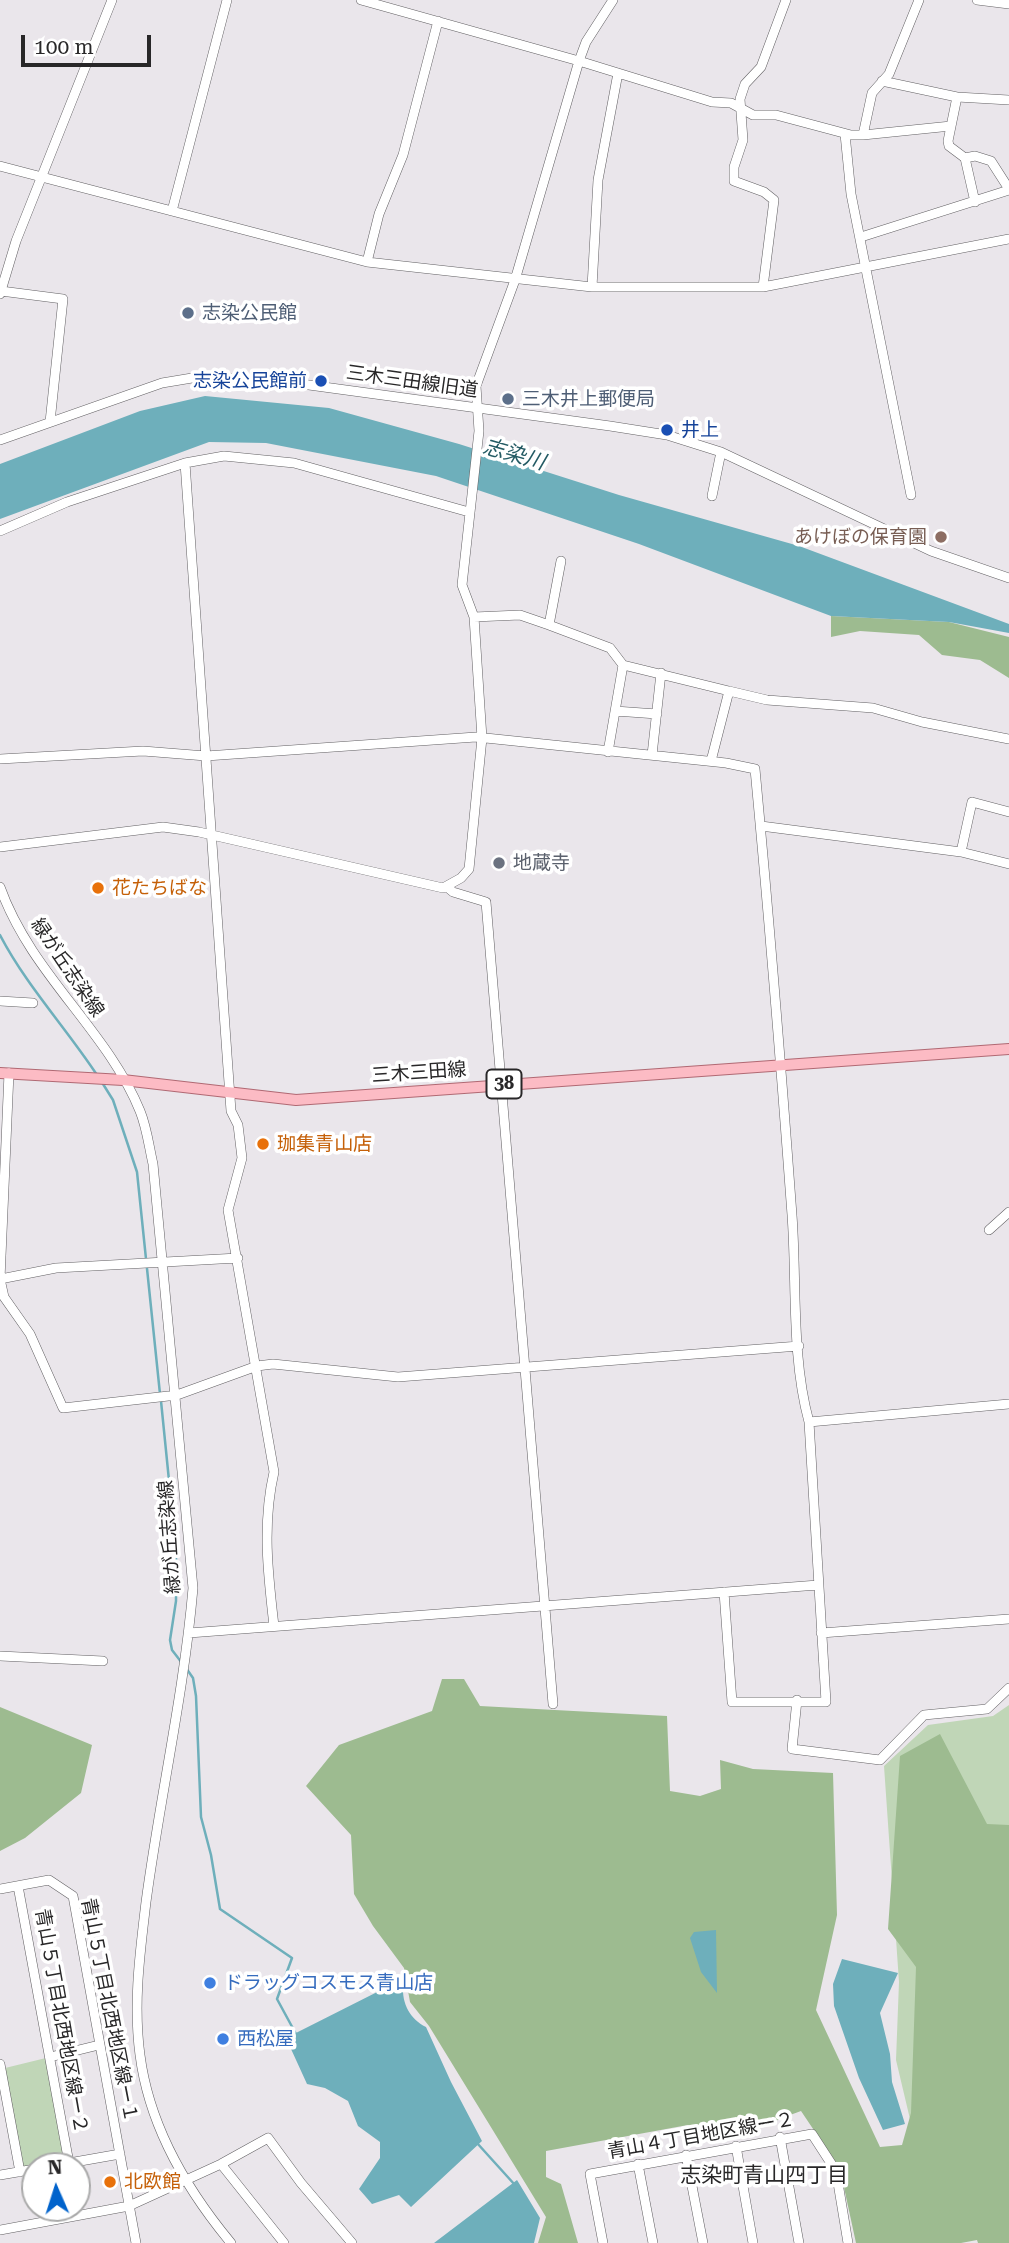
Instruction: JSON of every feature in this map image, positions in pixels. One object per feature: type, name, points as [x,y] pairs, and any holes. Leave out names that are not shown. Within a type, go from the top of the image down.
[{"type":"main road","name":"三木三田線","points":[[5,1073],[123,1080],[296,1100],[778,1063],[1009,1049]]},
{"type":"street","points":[[50,422],[64,299],[0,293],[41,176],[112,0]]},
{"type":"street","points":[[172,211],[227,0]]},
{"type":"street","points":[[361,0],[579,61],[712,102],[731,103],[752,115],[776,116],[845,134],[863,135],[951,126]]},
{"type":"street","points":[[447,887],[469,869],[482,738],[474,617],[462,585],[479,431],[476,386],[516,280],[579,61],[586,42],[613,0]]},
{"type":"street","points":[[763,287],[774,200],[764,192],[734,181],[734,167],[743,140],[740,99],[745,84],[761,67],[786,0]]},
{"type":"street","points":[[863,135],[872,93],[889,74],[919,0]]},
{"type":"street","points":[[977,0],[1009,4]]},
{"type":"street","points":[[367,262],[379,214],[403,155],[438,21]]},
{"type":"street","points":[[592,287],[598,180],[618,73]]},
{"type":"street","points":[[882,81],[957,97],[1009,100]]},
{"type":"street","points":[[957,97],[949,146],[965,158],[975,202]]},
{"type":"street","points":[[845,134],[851,194],[862,237],[911,495]]},
{"type":"street","points":[[862,237],[1009,189],[991,161],[975,156],[965,158]]},
{"type":"street","points":[[0,166],[367,262],[592,287],[763,287],[1009,239]]},
{"type":"street","name":"三木三田線旧道","points":[[0,440],[162,383],[204,376],[250,378],[656,433],[721,452],[932,551],[1009,578]]},
{"type":"street","points":[[712,496],[721,452]]},
{"type":"street","points":[[0,531],[67,502],[185,463],[224,456],[294,463],[469,512]]},
{"type":"street","points":[[185,463],[230,1111],[238,1125],[242,1143],[242,1158],[229,1210],[274,1472],[268,1502],[266,1561],[274,1626]]},
{"type":"street","points":[[549,625],[561,561]]},
{"type":"street","points":[[474,617],[520,615],[610,648],[623,665],[767,700],[873,708],[922,722],[1009,739]]},
{"type":"street","points":[[608,751],[623,665]]},
{"type":"street","points":[[652,755],[661,673]]},
{"type":"street","points":[[711,761],[729,691]]},
{"type":"street","points":[[615,711],[657,714]]},
{"type":"street","points":[[0,759],[143,751],[206,756],[482,738],[711,761],[755,769],[792,1218],[799,1346],[804,1404],[809,1422],[826,1702],[732,1702],[724,1592]]},
{"type":"street","points":[[961,852],[972,802],[1009,812]]},
{"type":"street","points":[[761,826],[961,852],[1009,864]]},
{"type":"street","points":[[0,847],[163,827],[429,886],[447,887],[453,892],[486,902],[553,1704]]},
{"type":"street","name":"緑が丘志染線","points":[[0,887],[9,912],[45,974],[123,1080],[141,1112],[153,1164],[177,1395],[193,1588],[189,1633],[151,1862],[136,1985],[140,2057],[160,2129],[184,2180],[231,2243]]},
{"type":"street","points":[[0,1001],[33,1003]]},
{"type":"street","points":[[5,1073],[0,1279],[4,1297],[30,1334],[63,1408],[177,1395],[257,1366],[273,1364],[398,1377],[799,1346]]},
{"type":"street","points":[[989,1230],[1009,1212]]},
{"type":"street","points":[[0,1279],[57,1268],[237,1258]]},
{"type":"street","points":[[809,1422],[1009,1404]]},
{"type":"street","points":[[189,1633],[818,1585]]},
{"type":"street","points":[[821,1633],[1009,1619]]},
{"type":"street","points":[[0,1656],[103,1661]]},
{"type":"street","points":[[797,1700],[792,1749],[880,1760],[924,1715],[986,1709],[1009,1688]]},
{"type":"street","name":"青山５丁目北西地区線ー１","points":[[0,1889],[49,1880],[73,1896],[136,2243]]},
{"type":"street","name":"青山５丁目北西地区線ー２","points":[[18,1886],[67,2152]]},
{"type":"street","points":[[50,2057],[99,2045]]},
{"type":"street","points":[[0,2064],[20,2172],[0,2175]]},
{"type":"street","name":"青山４丁目地区線ー２","points":[[603,2243],[590,2174],[780,2137],[812,2134],[836,2172],[848,2243]]},
{"type":"street","points":[[0,2230],[130,2206],[221,2164],[268,2137],[301,2183],[352,2243]]},
{"type":"street","points":[[780,2137],[799,2243]]},
{"type":"street","points":[[736,2146],[753,2243]]},
{"type":"street","points":[[91,2159],[120,2154]]},
{"type":"street","points":[[687,2155],[703,2243]]},
{"type":"street","points":[[221,2164],[284,2243]]},
{"type":"street","points":[[638,2164],[653,2243]]},
{"type":"green space","points":[[831,616],[949,622],[1009,637],[1009,678],[980,660],[942,655],[919,635],[860,631],[831,637]]},
{"type":"green space","points":[[442,1679],[464,1679],[480,1706],[667,1716],[670,1791],[700,1796],[721,1789],[720,1760],[753,1769],[833,1773],[837,1915],[816,2010],[880,2147],[902,2145],[911,2113],[916,1967],[888,1929],[900,1756],[940,1734],[987,1824],[1009,1825],[1009,2243],[978,2243],[977,2240],[961,2243],[856,2243],[840,2169],[801,2111],[759,2127],[730,2134],[702,2131],[688,2125],[546,2151],[546,2177],[561,2184],[578,2243],[538,2243],[546,2217],[429,2026],[410,2002],[404,1968],[373,1926],[354,1894],[351,1835],[306,1786],[339,1745],[432,1711]]},
{"type":"green space","points":[[1009,1705],[1009,2243],[914,2136],[896,2060],[899,1982],[884,1766],[928,1725],[993,1716]]},
{"type":"green space","points":[[0,1707],[92,1745],[81,1793],[25,1838],[0,1851]]},
{"type":"green space","points":[[50,2057],[67,2152],[21,2152],[20,2172],[1,2069]]},
{"type":"water","points":[[205,396],[329,408],[459,444],[619,495],[799,546],[1009,624],[1009,633],[949,622],[831,616],[639,544],[436,476],[266,443],[209,442],[0,519],[0,464],[140,411]]},
{"type":"water","points":[[716,1930],[717,1993],[701,1972],[690,1938],[694,1932]]},
{"type":"water","points":[[842,1959],[898,1973],[880,2013],[890,2054],[892,2082],[905,2124],[883,2130],[859,2078],[834,2006],[833,1984]]},
{"type":"water","points":[[397,1982],[403,1986],[408,2010],[426,2027],[482,2141],[411,2207],[399,2195],[372,2204],[359,2189],[380,2158],[380,2142],[358,2126],[348,2101],[325,2088],[307,2084],[286,2038]]},
{"type":"water","points":[[517,2180],[540,2218],[534,2243],[434,2243]]},
{"type":"waterway","points":[[0,935],[34,989],[97,1075]]},
{"type":"waterway","points":[[103,1084],[113,1100],[137,1172],[160,1394]]},
{"type":"waterway","points":[[161,1401],[176,1550],[176,1601],[170,1640],[172,1650],[182,1663]]},
{"type":"waterway","points":[[186,1668],[193,1678],[196,1696],[201,1817],[211,1855],[220,1909],[292,1958],[277,1999],[296,2034]]},
{"type":"waterway","points":[[477,2143],[515,2185]]},
{"type":"place","name":"志染公民館","points":[[188,313]]},
{"type":"place","name":"志染公民館前","points":[[321,381]]},
{"type":"place","name":"三木井上郵便局","points":[[508,399]]},
{"type":"place","name":"井上","points":[[667,430]]},
{"type":"place","name":"あけぼの保育園","points":[[941,537]]},
{"type":"place","name":"地蔵寺","points":[[499,863]]},
{"type":"place","name":"花たちばな","points":[[98,888]]},
{"type":"place","name":"珈集青山店","points":[[263,1144]]},
{"type":"place","name":"ドラッグコスモス青山店","points":[[210,1983]]},
{"type":"place","name":"西松屋","points":[[223,2039]]},
{"type":"place","name":"北欧館","points":[[110,2182]]},
{"type":"district","name":"志染町青山四丁目","points":[[764,2176]]},
{"type":"water label","name":"志染川","points":[[514,455]]}]
